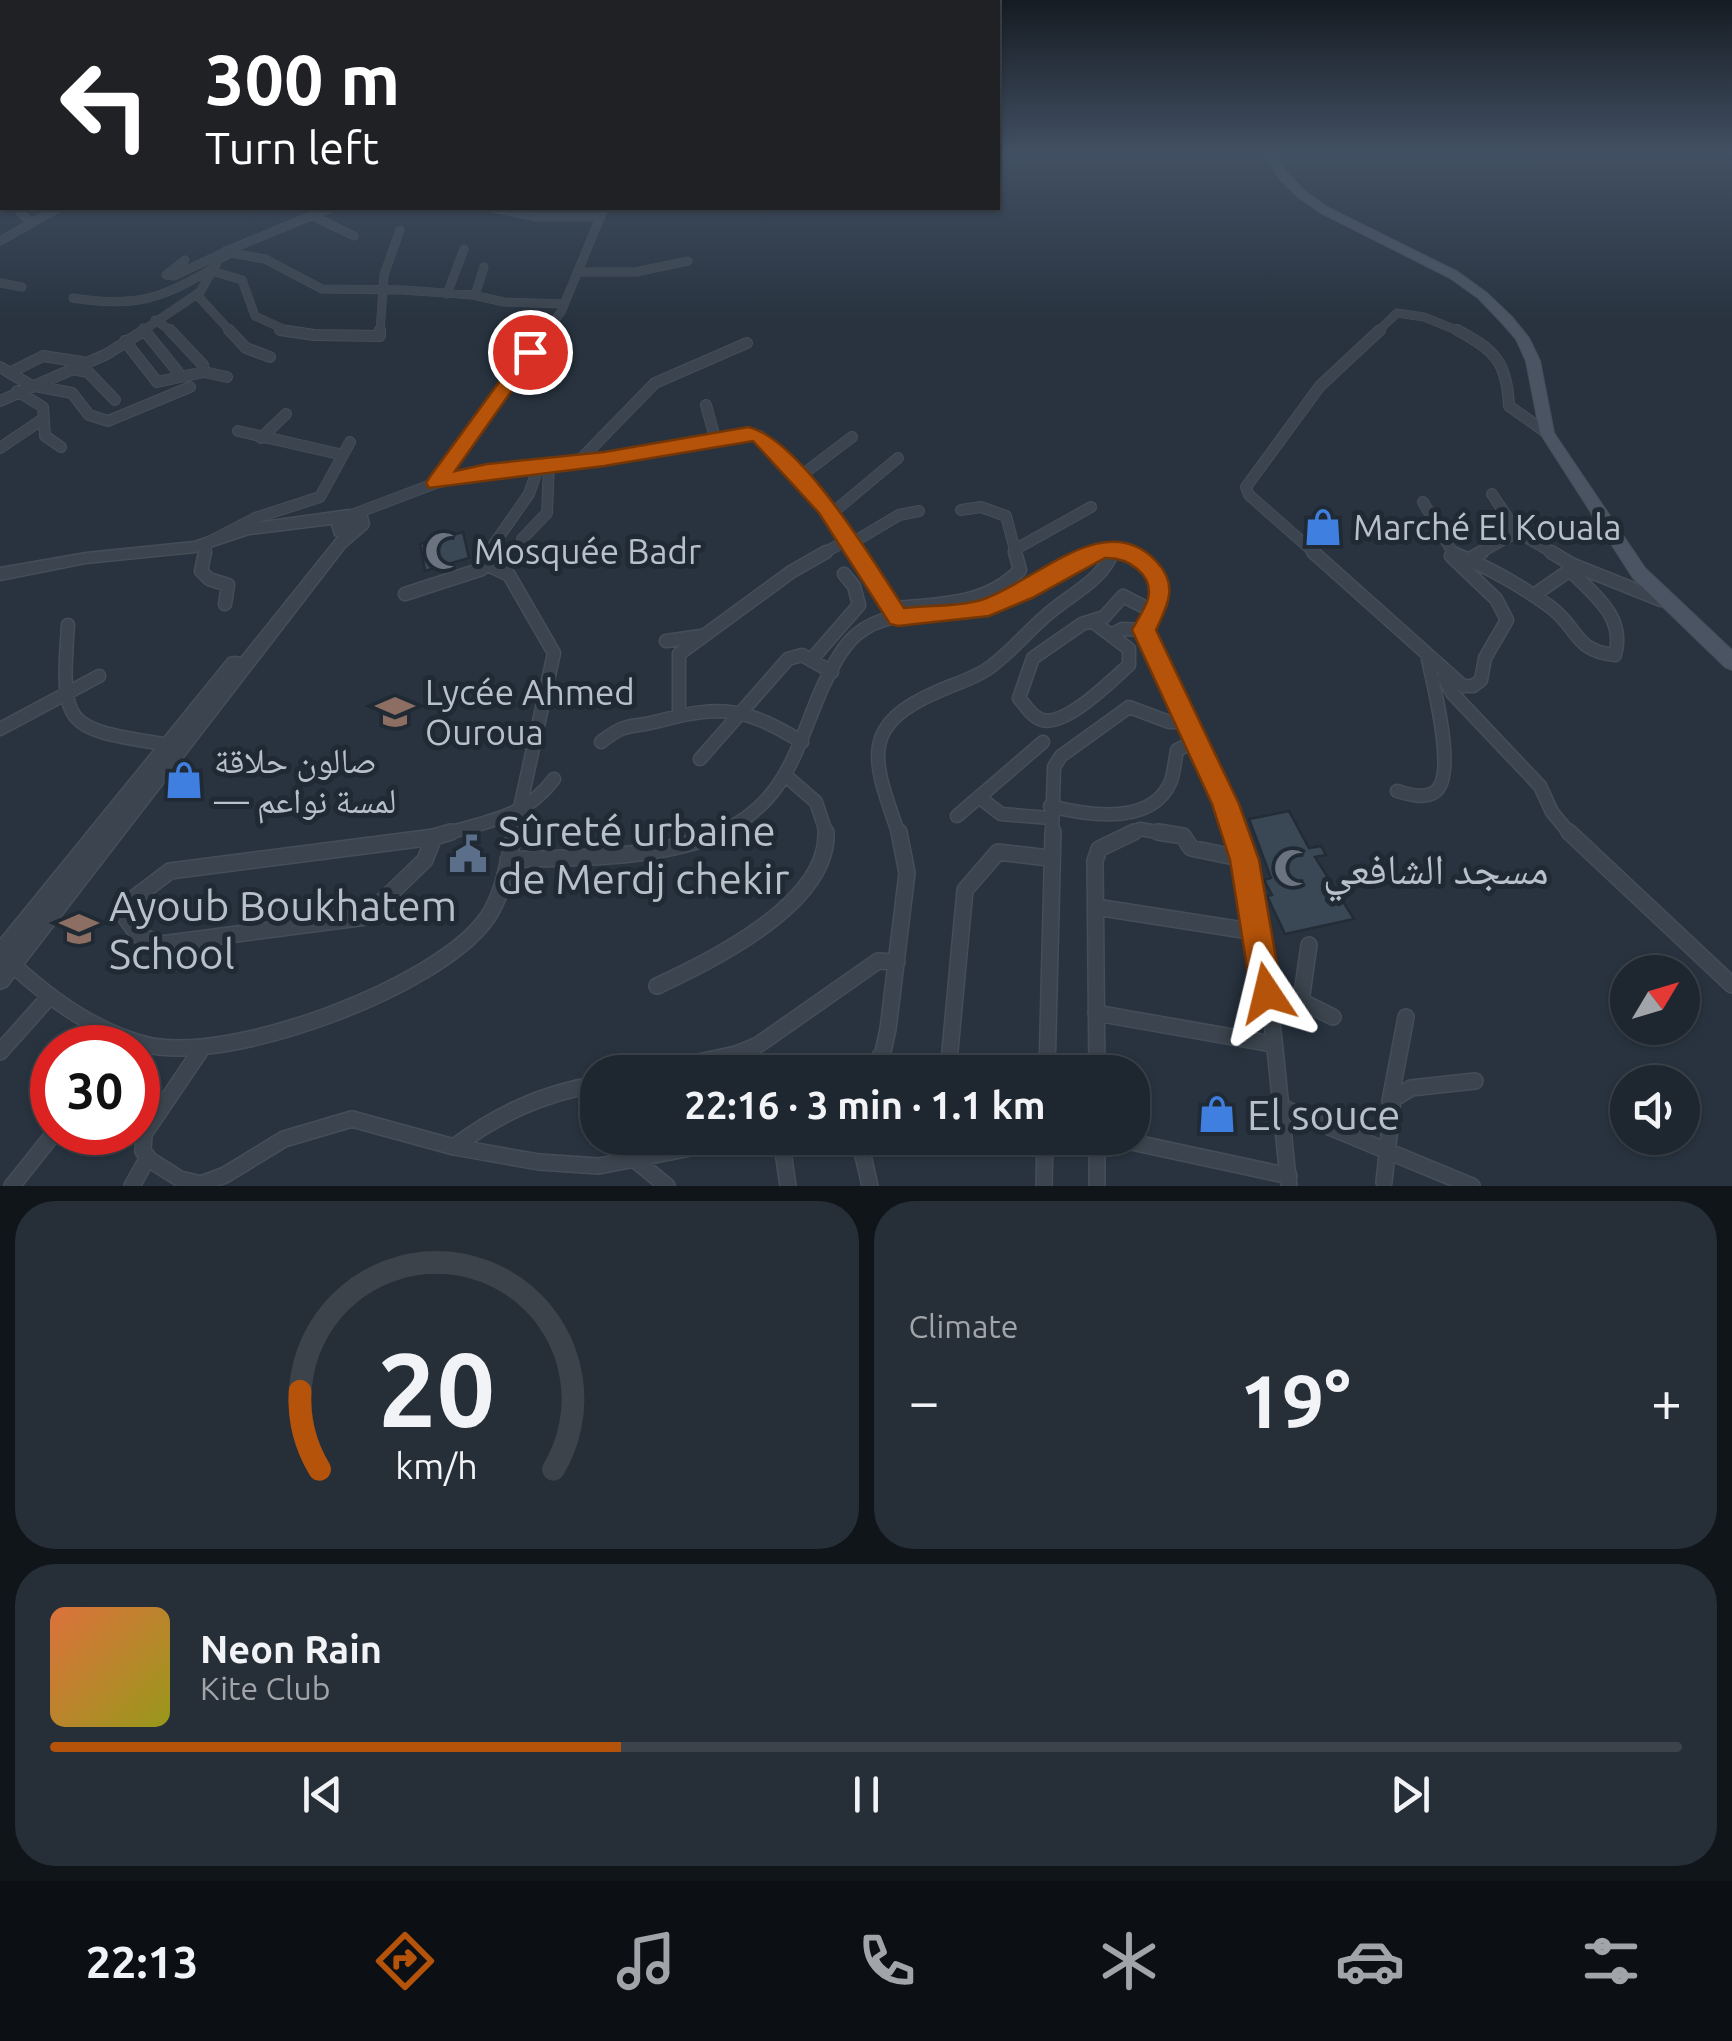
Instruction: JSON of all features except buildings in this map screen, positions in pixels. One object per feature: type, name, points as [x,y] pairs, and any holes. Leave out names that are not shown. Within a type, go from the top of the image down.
[{"type":"main road","points":[[1327,209],[1453,275],[1497,310],[1534,358],[1546,433],[1622,552],[1665,601],[1732,662]]},
{"type":"street","points":[[19,210],[30,223]]},
{"type":"street","points":[[0,241],[54,210]]},
{"type":"street","points":[[184,260],[166,276],[174,276],[327,210]]},
{"type":"street","points":[[436,483],[564,304],[602,212],[537,217],[503,210]]},
{"type":"street","points":[[315,217],[354,236]]},
{"type":"street","points":[[73,298],[126,306],[145,303],[162,298],[214,269],[248,284],[251,310],[262,322],[310,337],[334,332],[380,336],[384,275],[400,230]]},
{"type":"street","points":[[446,294],[464,250]]},
{"type":"street","points":[[0,401],[85,363],[196,295],[224,254]]},
{"type":"street","points":[[224,254],[265,259],[322,288],[384,289],[564,304]]},
{"type":"street","points":[[576,272],[636,272],[688,261]]},
{"type":"street","points":[[475,296],[484,267]]},
{"type":"street","points":[[0,283],[22,287]]},
{"type":"street","points":[[196,295],[246,348],[270,357]]},
{"type":"street","points":[[1453,553],[1451,556],[1463,569],[1496,599],[1507,620],[1506,628],[1482,657],[1481,680],[1474,686],[1455,682],[1249,496],[1246,488],[1320,386],[1396,314],[1431,319],[1492,352],[1506,372],[1509,406],[1546,433]]},
{"type":"street","points":[[155,320],[168,327],[203,365],[204,372]]},
{"type":"street","points":[[144,328],[178,372]]},
{"type":"street","points":[[125,341],[157,382],[204,372],[227,378]]},
{"type":"street","points":[[578,461],[655,383],[747,344]]},
{"type":"street","points":[[11,372],[43,356],[85,363]]},
{"type":"street","points":[[0,367],[30,386],[72,393],[88,414],[108,421],[190,387]]},
{"type":"street","points":[[67,369],[88,372],[115,400]]},
{"type":"street","points":[[17,391],[40,404],[45,411],[45,436],[61,446]]},
{"type":"street","points":[[706,406],[715,438]]},
{"type":"street","points":[[261,438],[286,414]]},
{"type":"street","points":[[0,448],[43,419]]},
{"type":"street","points":[[238,432],[340,454]]},
{"type":"street","points":[[6,958],[169,745],[349,523],[436,483],[748,433],[760,436],[832,514],[896,613]]},
{"type":"street","points":[[798,478],[852,437]]},
{"type":"street","points":[[225,604],[228,584],[209,580],[201,571],[208,543],[255,518],[320,497],[328,489],[340,454],[350,442]]},
{"type":"street","points":[[832,514],[898,458]]},
{"type":"street","points":[[522,539],[547,513],[544,464]]},
{"type":"street","points":[[405,594],[476,574],[488,548],[530,496],[544,464]]},
{"type":"street","points":[[1492,494],[1517,532],[1571,567],[1665,601]]},
{"type":"street","points":[[1422,502],[1453,553],[1534,595],[1558,612],[1585,650],[1615,654],[1619,642],[1613,616],[1571,567]]},
{"type":"street","points":[[508,860],[590,856],[718,835],[742,823],[773,796],[786,775],[832,672],[857,634],[896,613],[966,600],[1003,587],[1020,570],[1006,516],[980,507],[961,510]]},
{"type":"street","points":[[1016,548],[1090,507]]},
{"type":"street","points":[[679,714],[678,658],[791,572],[898,515],[919,510]]},
{"type":"street","points":[[0,574],[86,558],[208,543],[248,529],[310,522],[349,523]]},
{"type":"street","points":[[6,958],[340,543],[349,523]]},
{"type":"street","points":[[1468,560],[1517,532]]},
{"type":"street","points":[[896,613],[981,610],[1024,592],[1082,556],[1112,550],[1144,562],[1158,578],[1160,597],[1144,630]]},
{"type":"street","points":[[881,1055],[907,873],[902,842],[880,778],[880,738],[889,720],[906,705],[987,670],[1044,616],[1094,578],[1111,558],[1112,550]]},
{"type":"street","points":[[6,958],[50,996],[90,1020],[147,1045],[203,1048],[248,1041],[439,963],[487,918],[508,860],[553,668],[554,653],[509,574],[484,563]]},
{"type":"street","points":[[1534,595],[1571,567]]},
{"type":"street","points":[[812,659],[859,605],[854,586],[844,574]]},
{"type":"street","points":[[1092,621],[1128,648],[1129,666],[1068,714],[1053,721],[1037,717],[1019,698],[1032,658],[1092,621],[1104,618],[1123,596],[1154,612]]},
{"type":"street","points":[[68,625],[64,695],[82,725],[169,745]]},
{"type":"street","points":[[1111,635],[1122,629],[1144,630]]},
{"type":"street","points":[[1144,630],[1226,804],[1244,860],[1267,993],[1289,1181],[1150,1147]]},
{"type":"street","points":[[666,641],[704,636]]},
{"type":"street","points":[[700,758],[788,658],[812,659],[832,672]]},
{"type":"street","points":[[1397,791],[1422,796],[1434,792],[1443,782],[1445,761],[1434,663]]},
{"type":"street","points":[[1434,663],[1452,693],[1540,786],[1552,812],[1576,842],[1732,985]]},
{"type":"street","points":[[0,728],[99,676]]},
{"type":"street","points":[[602,742],[618,726],[654,724],[679,714],[743,708],[802,742]]},
{"type":"street","points":[[1047,1055],[1054,767],[1061,756],[1121,711],[1138,708],[1159,720],[1188,722]]},
{"type":"street","points":[[980,798],[1001,814],[1050,812],[1095,817],[1144,808],[1170,784],[1177,750],[1196,741]]},
{"type":"street","points":[[957,816],[1042,742]]},
{"type":"street","points":[[656,986],[714,960],[752,935],[788,906],[808,882],[825,840],[824,816],[811,796],[786,775]]},
{"type":"street","points":[[434,837],[425,860],[366,917],[161,944],[138,935],[124,914],[129,902],[170,871],[434,837],[520,812],[538,801],[554,778]]},
{"type":"street","points":[[1096,1055],[1095,861],[1099,849],[1140,829],[1183,836],[1191,848],[1244,860]]},
{"type":"street","points":[[950,1055],[965,890],[998,852],[1049,858]]},
{"type":"street","points":[[1096,907],[1256,932]]},
{"type":"street","points":[[1301,1001],[1309,945]]},
{"type":"street","points":[[731,1055],[758,1044],[878,962],[897,962]]},
{"type":"street","points":[[1267,993],[1301,1001],[1334,1017]]},
{"type":"street","points":[[0,1052],[50,996]]},
{"type":"street","points":[[1096,1012],[1272,1044]]},
{"type":"street","points":[[1384,1182],[1389,1106],[1406,1017]]},
{"type":"street","points":[[203,1048],[144,1134],[142,1147],[147,1159],[190,1183],[202,1184],[275,1144],[326,1124],[352,1119],[454,1147],[538,1162],[600,1166],[659,1155]]},
{"type":"street","points":[[1389,1106],[1398,1094],[1410,1088],[1475,1081]]},
{"type":"street","points":[[454,1147],[488,1120],[516,1105],[580,1086]]},
{"type":"street","points":[[1280,1107],[1472,1186]]},
{"type":"street","points":[[12,1186],[37,1155]]},
{"type":"street","points":[[783,1155],[788,1186]]},
{"type":"street","points":[[863,1155],[870,1186]]},
{"type":"street","points":[[1044,1186],[1045,1155]]},
{"type":"street","points":[[1097,1155],[1097,1186]]},
{"type":"street","points":[[132,1186],[147,1159]]},
{"type":"street","points":[[635,1160],[666,1186]]},
{"type":"place","name":"Marché El Kouala","points":[[1323,527]]},
{"type":"place","name":"Mosquée Badr","points":[[444,551]]},
{"type":"place","name":"Lycée Ahmed Ouroua","points":[[395,712]]},
{"type":"place","name":"صالون حلاقة — لمسة نواعم","points":[[184,780]]},
{"type":"place","name":"Sûreté urbaine de Merdj chekir","points":[[468,854]]},
{"type":"place","name":"مسجد الشافعي","points":[[1293,868]]},
{"type":"place","name":"Ayoub Boukhatem School","points":[[79,929]]},
{"type":"place","name":"El souce","points":[[1217,1114]]},
{"type":"route","points":[[530,352],[436,483],[487,471],[604,459],[748,433],[760,436],[827,508],[898,617],[981,610],[1024,592],[1082,556],[1104,550],[1118,549],[1144,562],[1158,578],[1160,597],[1144,630],[1226,804],[1244,860],[1267,993]]}]
